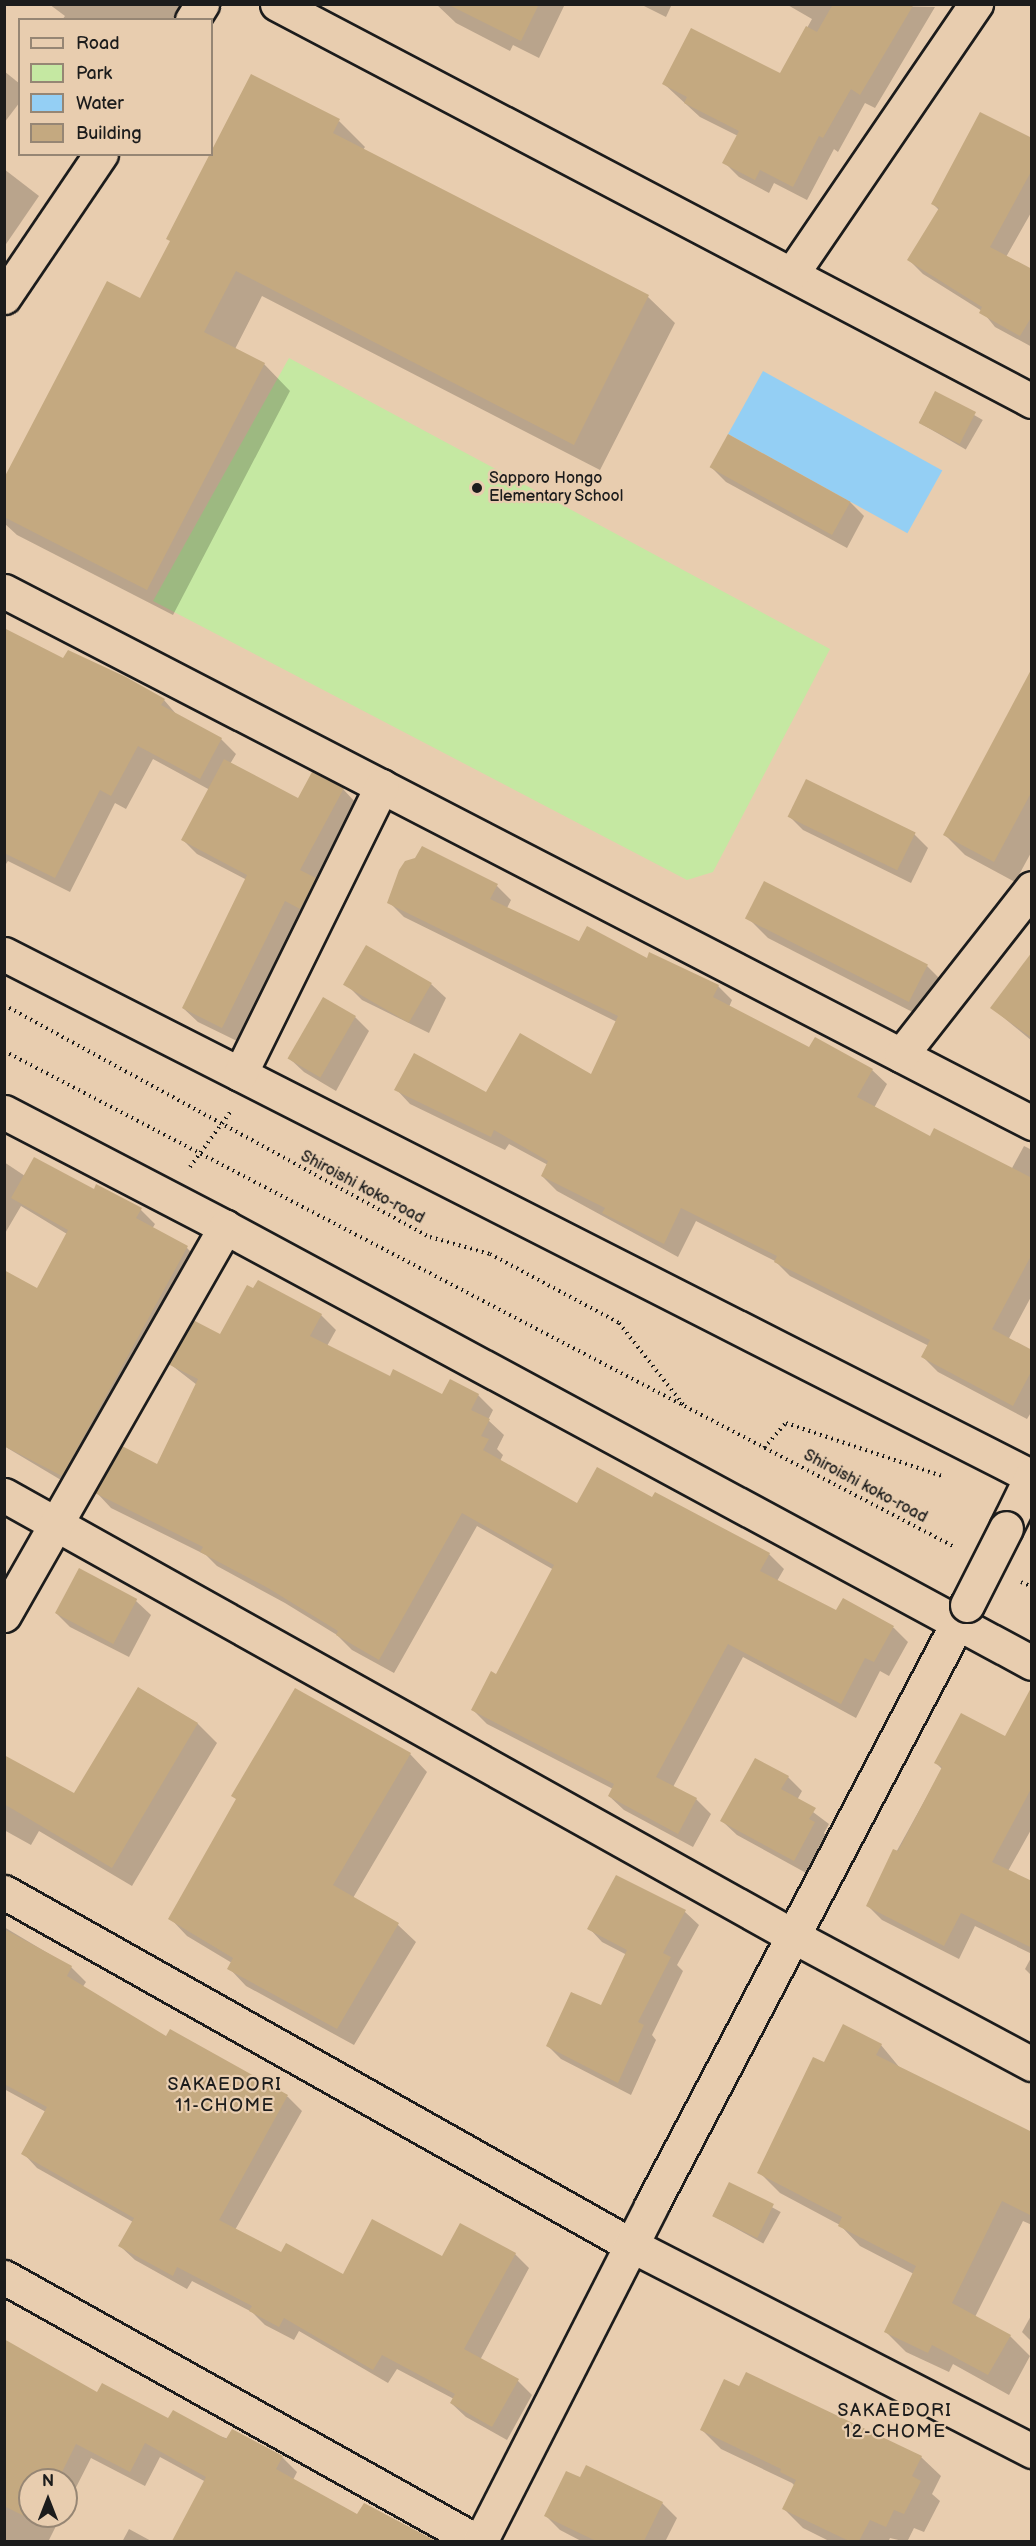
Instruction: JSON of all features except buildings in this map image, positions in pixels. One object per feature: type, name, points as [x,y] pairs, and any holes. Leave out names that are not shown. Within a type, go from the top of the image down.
[{"type":"street","points":[[193,18],[202,4]]},
{"type":"street","points":[[278,4],[793,272],[1032,400]]},
{"type":"street","points":[[793,272],[976,4]]},
{"type":"street","points":[[4,297],[100,156]]},
{"type":"street","points":[[4,591],[1032,1123]]},
{"type":"street","points":[[244,1077],[382,786]]},
{"type":"street","points":[[902,1054],[1032,888]]},
{"type":"street","points":[[4,954],[1031,1476],[962,1614],[479,2541],[4,2277]]},
{"type":"street","points":[[4,1112],[962,1614],[1032,1663]]},
{"type":"street","points":[[4,1615],[225,1227]]},
{"type":"street","points":[[4,1495],[793,1936],[1032,2064]]},
{"type":"street","points":[[4,1892],[632,2245],[1032,2451]]},
{"type":"path","name":"Shiroishi koko-road","points":[[4,1005],[222,1127],[430,1238],[490,1254],[619,1323],[687,1408]]},
{"type":"path","name":"Shiroishi koko-road","points":[[4,1052],[958,1549]]},
{"type":"path","points":[[174,1200],[198,1152],[222,1127],[244,1077]]},
{"type":"path","points":[[764,1448],[786,1423],[952,1480]]},
{"type":"path","points":[[1018,1580],[1032,1587]]},
{"type":"green space","points":[[289,358],[830,649],[713,872],[687,880],[153,601]]},
{"type":"water","points":[[763,371],[942,470],[907,533],[728,434]]},
{"type":"place","name":"Sapporo Hongo Elementary School","points":[[477,488]]},
{"type":"district","name":"SAKAEDORI 11-CHOME","points":[[225,2096]]},
{"type":"district","name":"SAKAEDORI 12-CHOME","points":[[895,2422]]}]
